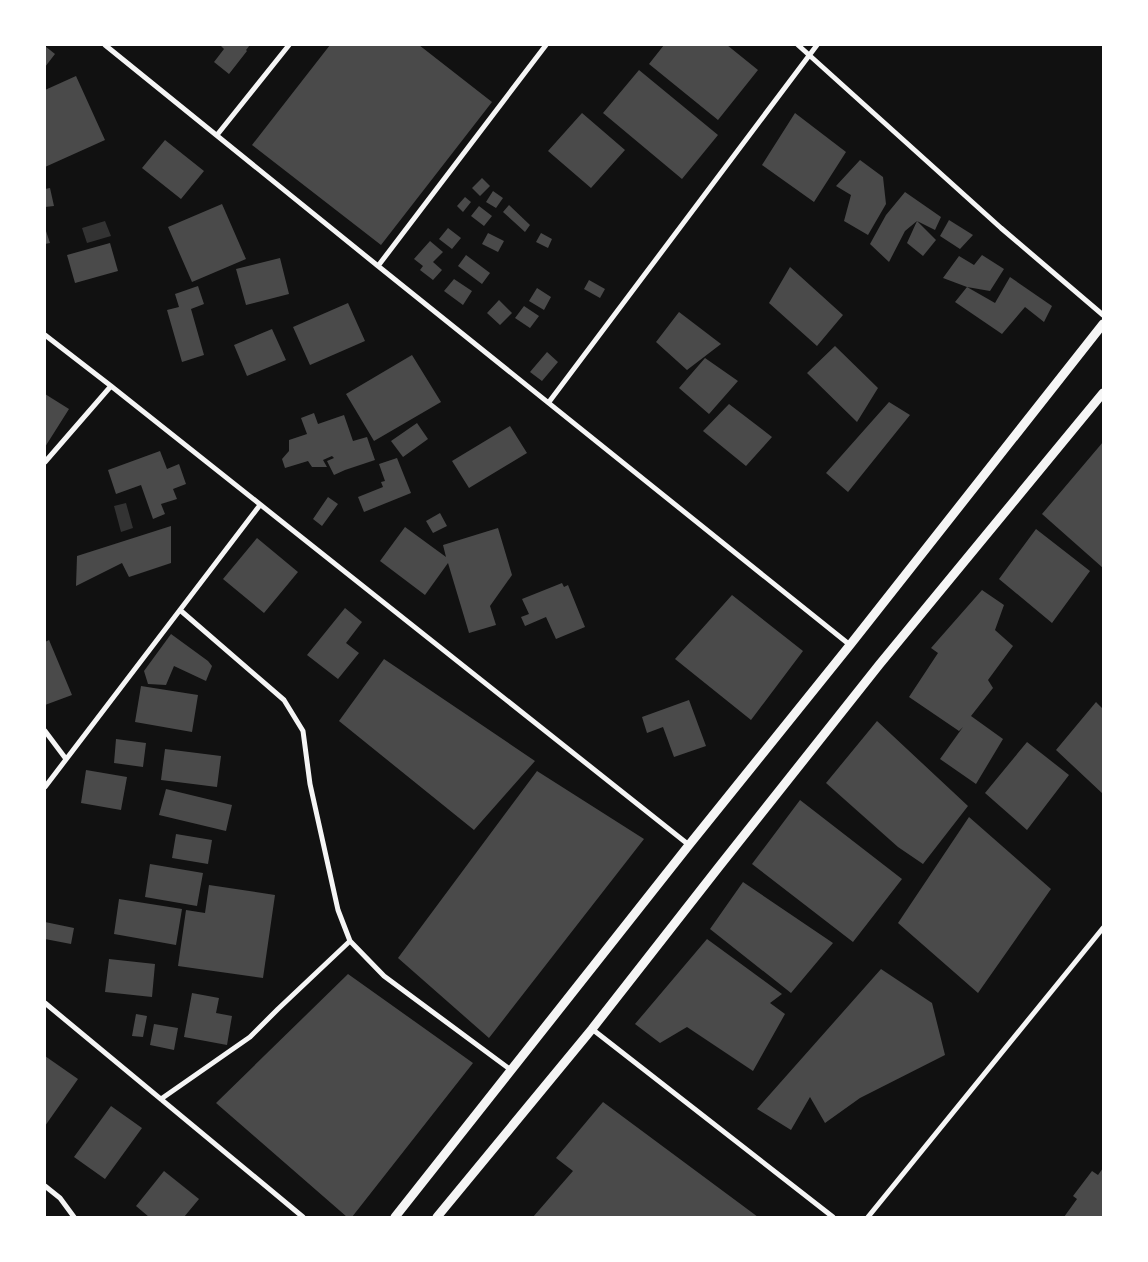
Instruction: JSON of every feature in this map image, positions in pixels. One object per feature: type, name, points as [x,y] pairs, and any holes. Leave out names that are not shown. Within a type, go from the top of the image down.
[{"type":"street","points":[[105,45],[850,645]]},
{"type":"street","points":[[217,135],[290,45]]},
{"type":"street","points":[[378,266],[546,45]]},
{"type":"street","points":[[798,45],[1001,228],[1103,315]]},
{"type":"street","points":[[549,402],[817,45]]},
{"type":"street","points":[[395,1217],[1103,324]]},
{"type":"street","points":[[45,335],[689,845]]},
{"type":"street","points":[[45,462],[111,386]]},
{"type":"street","points":[[437,1217],[592,1029],[873,673],[1103,393]]},
{"type":"street","points":[[45,787],[260,505]]},
{"type":"street","points":[[180,610],[284,700],[303,731],[310,784],[338,910],[350,941],[384,976],[511,1070]]},
{"type":"street","points":[[45,731],[66,759]]},
{"type":"street","points":[[868,1217],[1103,928]]},
{"type":"street","points":[[161,1099],[250,1037],[278,1008],[350,941]]},
{"type":"street","points":[[45,1003],[303,1217]]},
{"type":"street","points":[[592,1029],[833,1217]]},
{"type":"street","points":[[45,1186],[60,1198],[74,1217]]},
{"type":"shaded area","points":[[105,221],[111,236],[87,243],[82,228]]},
{"type":"shaded area","points":[[126,503],[133,528],[121,532],[114,506]]},
{"type":"building","points":[[220,45],[250,45],[229,74],[214,62],[224,49]]},
{"type":"building","points":[[330,45],[419,45],[492,102],[381,245],[252,145]]},
{"type":"building","points":[[664,45],[727,45],[758,70],[718,120],[649,64]]},
{"type":"building","points":[[45,46],[55,54],[45,67]]},
{"type":"building","points":[[639,70],[718,135],[682,179],[603,113]]},
{"type":"building","points":[[76,76],[105,140],[45,167],[45,90]]},
{"type":"building","points":[[582,113],[625,150],[591,188],[548,151]]},
{"type":"building","points":[[795,113],[846,152],[814,202],[762,165]]},
{"type":"building","points":[[165,140],[204,171],[181,199],[142,168]]},
{"type":"building","points":[[860,160],[883,177],[886,204],[868,235],[844,221],[851,195],[836,186]]},
{"type":"building","points":[[482,178],[490,186],[480,196],[472,188]]},
{"type":"building","points":[[50,188],[54,206],[45,207],[45,189]]},
{"type":"building","points":[[493,191],[503,198],[496,208],[486,202]]},
{"type":"building","points":[[905,192],[941,217],[935,230],[917,221],[905,231],[889,262],[870,244],[886,215]]},
{"type":"building","points":[[465,197],[471,202],[463,212],[457,206]]},
{"type":"building","points":[[222,204],[246,259],[192,282],[168,227]]},
{"type":"building","points":[[509,205],[530,225],[525,232],[503,212]]},
{"type":"building","points":[[479,206],[492,216],[484,226],[471,216]]},
{"type":"building","points":[[949,220],[973,235],[960,249],[940,236]]},
{"type":"building","points":[[917,221],[936,240],[923,256],[907,243]]},
{"type":"building","points":[[45,228],[50,243],[45,244]]},
{"type":"building","points":[[448,228],[461,238],[452,249],[439,239]]},
{"type":"building","points":[[488,233],[504,241],[498,252],[482,244]]},
{"type":"building","points":[[541,233],[552,239],[548,248],[536,242]]},
{"type":"building","points":[[430,241],[443,252],[433,262],[442,270],[433,280],[420,270],[423,266],[414,259]]},
{"type":"building","points":[[110,243],[118,271],[75,283],[67,255]]},
{"type":"building","points":[[466,255],[490,273],[482,284],[458,266]]},
{"type":"building","points":[[982,255],[1004,269],[990,291],[967,287],[943,278],[959,256],[974,265]]},
{"type":"building","points":[[280,258],[289,294],[246,305],[236,269]]},
{"type":"building","points":[[790,267],[843,315],[817,346],[769,303]]},
{"type":"building","points":[[1010,277],[1052,306],[1044,322],[1025,307],[1002,334],[955,302],[967,287],[995,303]]},
{"type":"building","points":[[454,279],[472,291],[463,305],[444,291]]},
{"type":"building","points":[[589,280],[605,289],[600,298],[584,289]]},
{"type":"building","points":[[198,286],[204,304],[191,309],[204,355],[182,362],[167,310],[179,307],[175,294]]},
{"type":"building","points":[[537,288],[551,297],[544,310],[529,301]]},
{"type":"building","points":[[499,300],[512,313],[500,325],[487,313]]},
{"type":"building","points":[[348,303],[365,341],[310,365],[293,327]]},
{"type":"building","points":[[524,306],[539,316],[530,328],[515,318]]},
{"type":"building","points":[[679,312],[721,344],[687,370],[656,342]]},
{"type":"building","points":[[272,329],[286,360],[247,376],[234,345]]},
{"type":"building","points":[[835,346],[878,388],[857,422],[807,373]]},
{"type":"building","points":[[547,352],[558,362],[542,381],[530,372]]},
{"type":"building","points":[[412,355],[441,402],[374,441],[346,394]]},
{"type":"building","points":[[705,358],[738,381],[709,414],[679,388]]},
{"type":"building","points":[[45,394],[69,409],[45,447]]},
{"type":"building","points":[[889,402],[910,415],[848,492],[826,473]]},
{"type":"building","points":[[729,404],[772,437],[746,466],[703,431]]},
{"type":"building","points":[[314,413],[318,424],[344,415],[353,441],[367,437],[375,460],[334,475],[327,461],[334,458],[332,456],[323,460],[327,467],[312,467],[308,461],[285,468],[282,459],[289,451],[289,440],[307,434],[301,418]]},
{"type":"building","points":[[417,423],[428,439],[403,457],[391,441]]},
{"type":"building","points":[[510,426],[527,453],[469,488],[452,461]]},
{"type":"building","points":[[1103,442],[1103,568],[1042,514]]},
{"type":"building","points":[[160,451],[167,469],[179,464],[186,484],[173,489],[177,499],[161,504],[165,514],[153,519],[141,485],[116,494],[108,470]]},
{"type":"building","points":[[397,458],[411,493],[364,512],[358,497],[383,487],[381,482],[385,481],[379,464]]},
{"type":"building","points":[[328,497],[338,504],[322,526],[313,519]]},
{"type":"building","points":[[440,513],[447,526],[433,533],[426,521]]},
{"type":"building","points":[[171,526],[171,563],[129,577],[122,563],[76,586],[77,556]]},
{"type":"building","points":[[405,527],[446,557],[443,545],[498,528],[512,575],[490,606],[496,625],[469,633],[448,563],[425,595],[380,561]]},
{"type":"building","points":[[1036,529],[1090,571],[1052,623],[999,579]]},
{"type":"building","points":[[257,538],[298,572],[264,613],[223,579]]},
{"type":"building","points":[[562,583],[564,587],[568,585],[585,627],[556,639],[546,617],[525,626],[521,617],[529,614],[522,599]]},
{"type":"building","points":[[982,590],[1004,605],[995,630],[1013,646],[988,680],[993,688],[971,716],[1003,739],[976,784],[940,759],[963,727],[959,731],[909,697],[938,653],[931,648]]},
{"type":"building","points":[[732,595],[803,651],[751,720],[675,659]]},
{"type":"building","points":[[345,608],[362,622],[346,643],[359,653],[338,679],[307,655]]},
{"type":"building","points":[[171,634],[212,666],[206,681],[174,666],[166,685],[148,684],[144,671]]},
{"type":"building","points":[[49,640],[72,695],[45,705],[45,642]]},
{"type":"building","points":[[384,659],[535,761],[474,830],[339,721]]},
{"type":"building","points":[[141,686],[198,695],[192,732],[135,722]]},
{"type":"building","points":[[689,700],[706,746],[674,757],[663,727],[647,733],[642,717]]},
{"type":"building","points":[[1096,702],[1103,709],[1103,794],[1056,750]]},
{"type":"building","points":[[877,721],[968,806],[923,864],[898,847],[826,783]]},
{"type":"building","points":[[116,739],[146,743],[143,767],[114,763]]},
{"type":"building","points":[[1027,742],[1069,775],[1027,830],[985,793]]},
{"type":"building","points":[[165,749],[221,756],[217,787],[161,780]]},
{"type":"building","points":[[86,770],[127,777],[121,810],[81,803]]},
{"type":"building","points":[[537,771],[644,839],[489,1038],[398,958]]},
{"type":"building","points":[[166,789],[232,805],[226,831],[159,815]]},
{"type":"building","points":[[800,800],[902,879],[853,942],[752,864]]},
{"type":"building","points":[[969,817],[1051,889],[978,993],[898,923]]},
{"type":"building","points":[[176,834],[212,840],[208,864],[172,858]]},
{"type":"building","points":[[150,864],[203,873],[197,906],[145,897]]},
{"type":"building","points":[[743,882],[833,943],[791,993],[710,929]]},
{"type":"building","points":[[209,885],[275,895],[263,978],[178,966],[186,910],[205,913]]},
{"type":"building","points":[[119,899],[182,909],[176,945],[114,934]]},
{"type":"building","points":[[45,922],[74,928],[71,944],[45,939]]},
{"type":"building","points":[[707,939],[782,994],[770,1003],[785,1014],[753,1071],[687,1027],[660,1043],[635,1024]]},
{"type":"building","points":[[109,959],[155,964],[152,997],[105,992]]},
{"type":"building","points":[[881,969],[932,1003],[945,1055],[860,1098],[825,1123],[810,1097],[791,1130],[757,1109]]},
{"type":"building","points":[[348,974],[473,1063],[352,1217],[347,1217],[216,1103]]},
{"type":"building","points":[[192,993],[219,998],[216,1013],[232,1016],[227,1045],[184,1037]]},
{"type":"building","points":[[136,1014],[147,1016],[143,1037],[132,1036]]},
{"type":"building","points":[[154,1024],[178,1028],[174,1050],[150,1045]]},
{"type":"building","points":[[45,1056],[78,1079],[45,1126]]},
{"type":"building","points":[[603,1102],[758,1217],[533,1217],[573,1171],[556,1158]]},
{"type":"building","points":[[111,1106],[142,1128],[105,1179],[74,1157]]},
{"type":"building","points":[[1103,1168],[1103,1217],[1064,1217],[1077,1199],[1073,1196],[1092,1171],[1098,1175]]},
{"type":"building","points":[[164,1171],[199,1199],[184,1217],[149,1217],[136,1206]]}]
